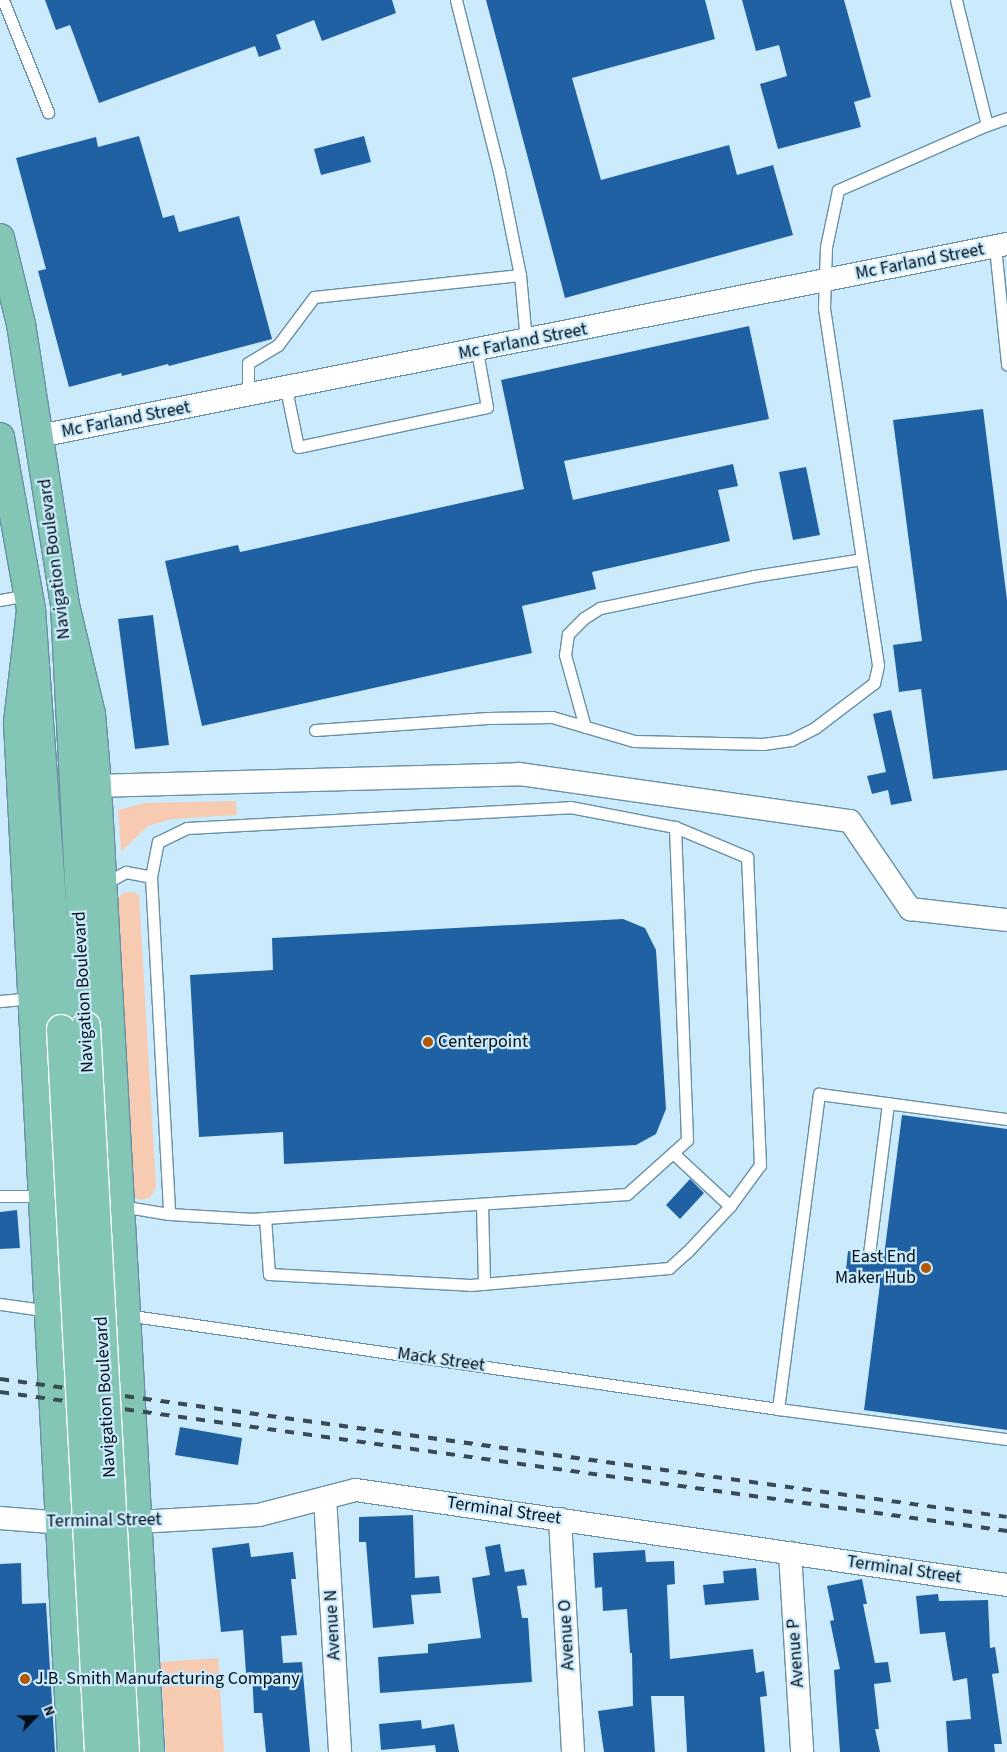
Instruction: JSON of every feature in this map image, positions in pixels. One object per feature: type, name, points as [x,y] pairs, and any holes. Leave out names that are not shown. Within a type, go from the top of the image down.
[{"type":"main road","name":"Navigation Boulevard","points":[[0,238],[21,324],[65,605],[73,1028],[99,1752]]},
{"type":"main road","points":[[1,450],[39,436]]},
{"type":"main road","name":"Navigation Boulevard","points":[[1,450],[30,603],[73,1028],[125,1752]]},
{"type":"main road","points":[[30,603],[18,723],[72,1752]]},
{"type":"main road","points":[[65,605],[91,714],[97,786],[139,1522],[150,1752]]},
{"type":"street","name":"Mc Farland Street","points":[[39,436],[248,397],[1001,246]]},
{"type":"street","points":[[97,786],[519,774],[850,821],[910,908],[1007,920]]},
{"type":"street","name":"Terminal Street","points":[[0,1518],[59,1524],[139,1522],[259,1515],[356,1490],[1007,1585]]},
{"type":"street","name":"Avenue N","points":[[325,1498],[340,1752]]},
{"type":"street","name":"Avenue O","points":[[560,1519],[573,1752]]},
{"type":"street","name":"Avenue P","points":[[790,1553],[802,1752]]},
{"type":"lane","points":[[3,0],[48,112]]},
{"type":"lane","points":[[456,0],[482,92],[520,275],[526,341]]},
{"type":"lane","points":[[956,0],[987,125]]},
{"type":"lane","points":[[315,730],[488,718],[552,717],[634,741],[763,744],[791,740],[816,727],[874,684],[878,665],[824,308],[826,246],[838,190],[1007,118]]},
{"type":"lane","points":[[1001,246],[1007,364]]},
{"type":"lane","points":[[248,397],[248,363],[278,345],[314,297],[520,275]]},
{"type":"lane","points":[[286,389],[298,447],[487,407],[477,351]]},
{"type":"lane","points":[[585,727],[564,655],[568,634],[584,618],[600,608],[754,576],[862,559]]},
{"type":"lane","points":[[0,600],[30,603]]},
{"type":"lane","points":[[169,1214],[151,877],[158,842],[171,833],[187,828],[570,807],[675,827],[747,857],[760,1165],[730,1206],[669,1268],[484,1284],[269,1274],[265,1218]]},
{"type":"lane","points":[[120,1206],[169,1214],[265,1218],[628,1194],[687,1140],[675,827]]},
{"type":"lane","points":[[103,885],[126,872],[151,877]]},
{"type":"lane","points":[[0,1001],[33,998]]},
{"type":"lane","points":[[778,1409],[819,1094],[1007,1118]]},
{"type":"lane","points":[[869,1254],[888,1103]]},
{"type":"lane","points":[[673,1153],[730,1206]]},
{"type":"lane","points":[[0,1196],[43,1196]]},
{"type":"lane","points":[[482,1204],[484,1284]]},
{"type":"lane","name":"Mack Street","points":[[0,1304],[49,1311],[126,1315],[778,1409],[1007,1439]]},
{"type":"shaded area","points":[[236,801],[237,815],[172,819],[148,826],[121,852],[118,810],[145,803]]},
{"type":"shaded area","points":[[134,892],[139,895],[156,1187],[150,1198],[140,1200],[131,1195],[117,899],[123,893]]},
{"type":"shaded area","points":[[218,1658],[224,1752],[166,1752],[161,1662]]},
{"type":"building","points":[[45,0],[392,0],[396,13],[322,41],[314,20],[276,35],[281,49],[259,57],[255,46],[99,103],[70,25],[56,30]]},
{"type":"building","points":[[486,0],[705,0],[715,39],[572,78],[601,180],[729,145],[737,175],[773,165],[793,235],[565,298]]},
{"type":"building","points":[[742,0],[844,0],[871,97],[854,102],[861,127],[778,149],[760,84],[787,76],[779,45],[756,51]]},
{"type":"building","points":[[139,136],[163,218],[174,215],[179,232],[239,216],[272,339],[169,366],[168,364],[122,376],[121,373],[69,387],[38,271],[46,269],[16,158],[96,137],[98,147]]},
{"type":"building","points":[[364,136],[371,162],[321,175],[314,149]]},
{"type":"building","points":[[749,326],[769,419],[564,461],[573,500],[733,464],[738,486],[718,490],[730,541],[592,572],[596,589],[522,606],[532,653],[202,726],[165,561],[238,545],[240,552],[524,489],[501,380]]},
{"type":"building","points":[[983,409],[1007,600],[1007,770],[933,779],[921,689],[899,692],[893,645],[922,641],[893,420]]},
{"type":"building","points":[[806,467],[820,535],[793,540],[779,472]]},
{"type":"building","points":[[153,615],[169,745],[135,749],[118,619]]},
{"type":"building","points":[[891,710],[912,801],[891,805],[888,790],[872,794],[867,776],[886,772],[873,714]]},
{"type":"building","name":"Centerpoint","points":[[623,919],[645,928],[656,950],[666,1109],[656,1134],[636,1145],[284,1164],[283,1132],[199,1137],[190,975],[273,970],[272,938]]},
{"type":"building","name":"East End Maker Hub","points":[[902,1115],[1007,1129],[1007,1430],[864,1410],[880,1284],[845,1279],[848,1251],[862,1253],[869,1261],[876,1255],[884,1256]]},
{"type":"building","points":[[690,1179],[704,1193],[680,1219],[666,1205]]},
{"type":"building","points":[[17,1210],[20,1248],[0,1249],[0,1212]]},
{"type":"building","points":[[180,1427],[242,1438],[238,1465],[175,1455]]},
{"type":"building","points":[[413,1515],[415,1578],[439,1576],[441,1593],[411,1595],[414,1624],[373,1628],[366,1542],[359,1542],[359,1517]]},
{"type":"building","points":[[249,1543],[251,1557],[293,1552],[296,1579],[291,1579],[297,1635],[281,1636],[283,1663],[302,1662],[310,1752],[266,1752],[262,1713],[254,1713],[252,1672],[246,1673],[243,1630],[221,1632],[212,1548]]},
{"type":"building","points":[[500,1544],[505,1572],[524,1569],[527,1585],[517,1586],[522,1618],[528,1618],[532,1682],[380,1693],[378,1657],[428,1653],[428,1644],[481,1638],[472,1578],[490,1575],[485,1547]]},
{"type":"building","points":[[645,1550],[646,1562],[674,1561],[675,1584],[667,1585],[670,1659],[753,1649],[756,1673],[764,1671],[767,1696],[760,1697],[765,1752],[687,1752],[684,1696],[651,1696],[655,1752],[604,1752],[598,1711],[633,1706],[632,1653],[630,1653],[627,1609],[603,1611],[602,1587],[595,1588],[593,1553]]},
{"type":"building","name":"J.B. Smith Manufacturing Company","points":[[21,1563],[22,1604],[46,1603],[55,1752],[0,1752],[0,1564]]},
{"type":"building","points":[[756,1568],[759,1600],[705,1605],[703,1585],[724,1583],[723,1571]]},
{"type":"building","points":[[862,1579],[867,1604],[863,1604],[875,1663],[888,1662],[891,1682],[874,1684],[879,1729],[875,1729],[880,1752],[840,1752],[834,1670],[840,1669],[830,1621],[834,1620],[827,1586]]},
{"type":"building","points":[[938,1594],[939,1601],[988,1600],[990,1648],[995,1647],[999,1673],[992,1674],[1002,1744],[994,1744],[995,1752],[948,1752],[946,1721],[971,1719],[967,1678],[953,1681],[945,1632],[920,1634],[916,1596]]},
{"type":"building","points":[[421,1720],[422,1729],[454,1724],[459,1752],[436,1752],[435,1745],[381,1750],[379,1724]]},
{"type":"railway","points":[[0,1379],[1007,1517]]},
{"type":"railway","points":[[0,1392],[1007,1531]]},
{"type":"place","name":"Centerpoint","points":[[428,1042]]},
{"type":"place","name":"East End Maker Hub","points":[[926,1268]]},
{"type":"place","name":"J.B. Smith Manufacturing Company","points":[[25,1679]]}]
